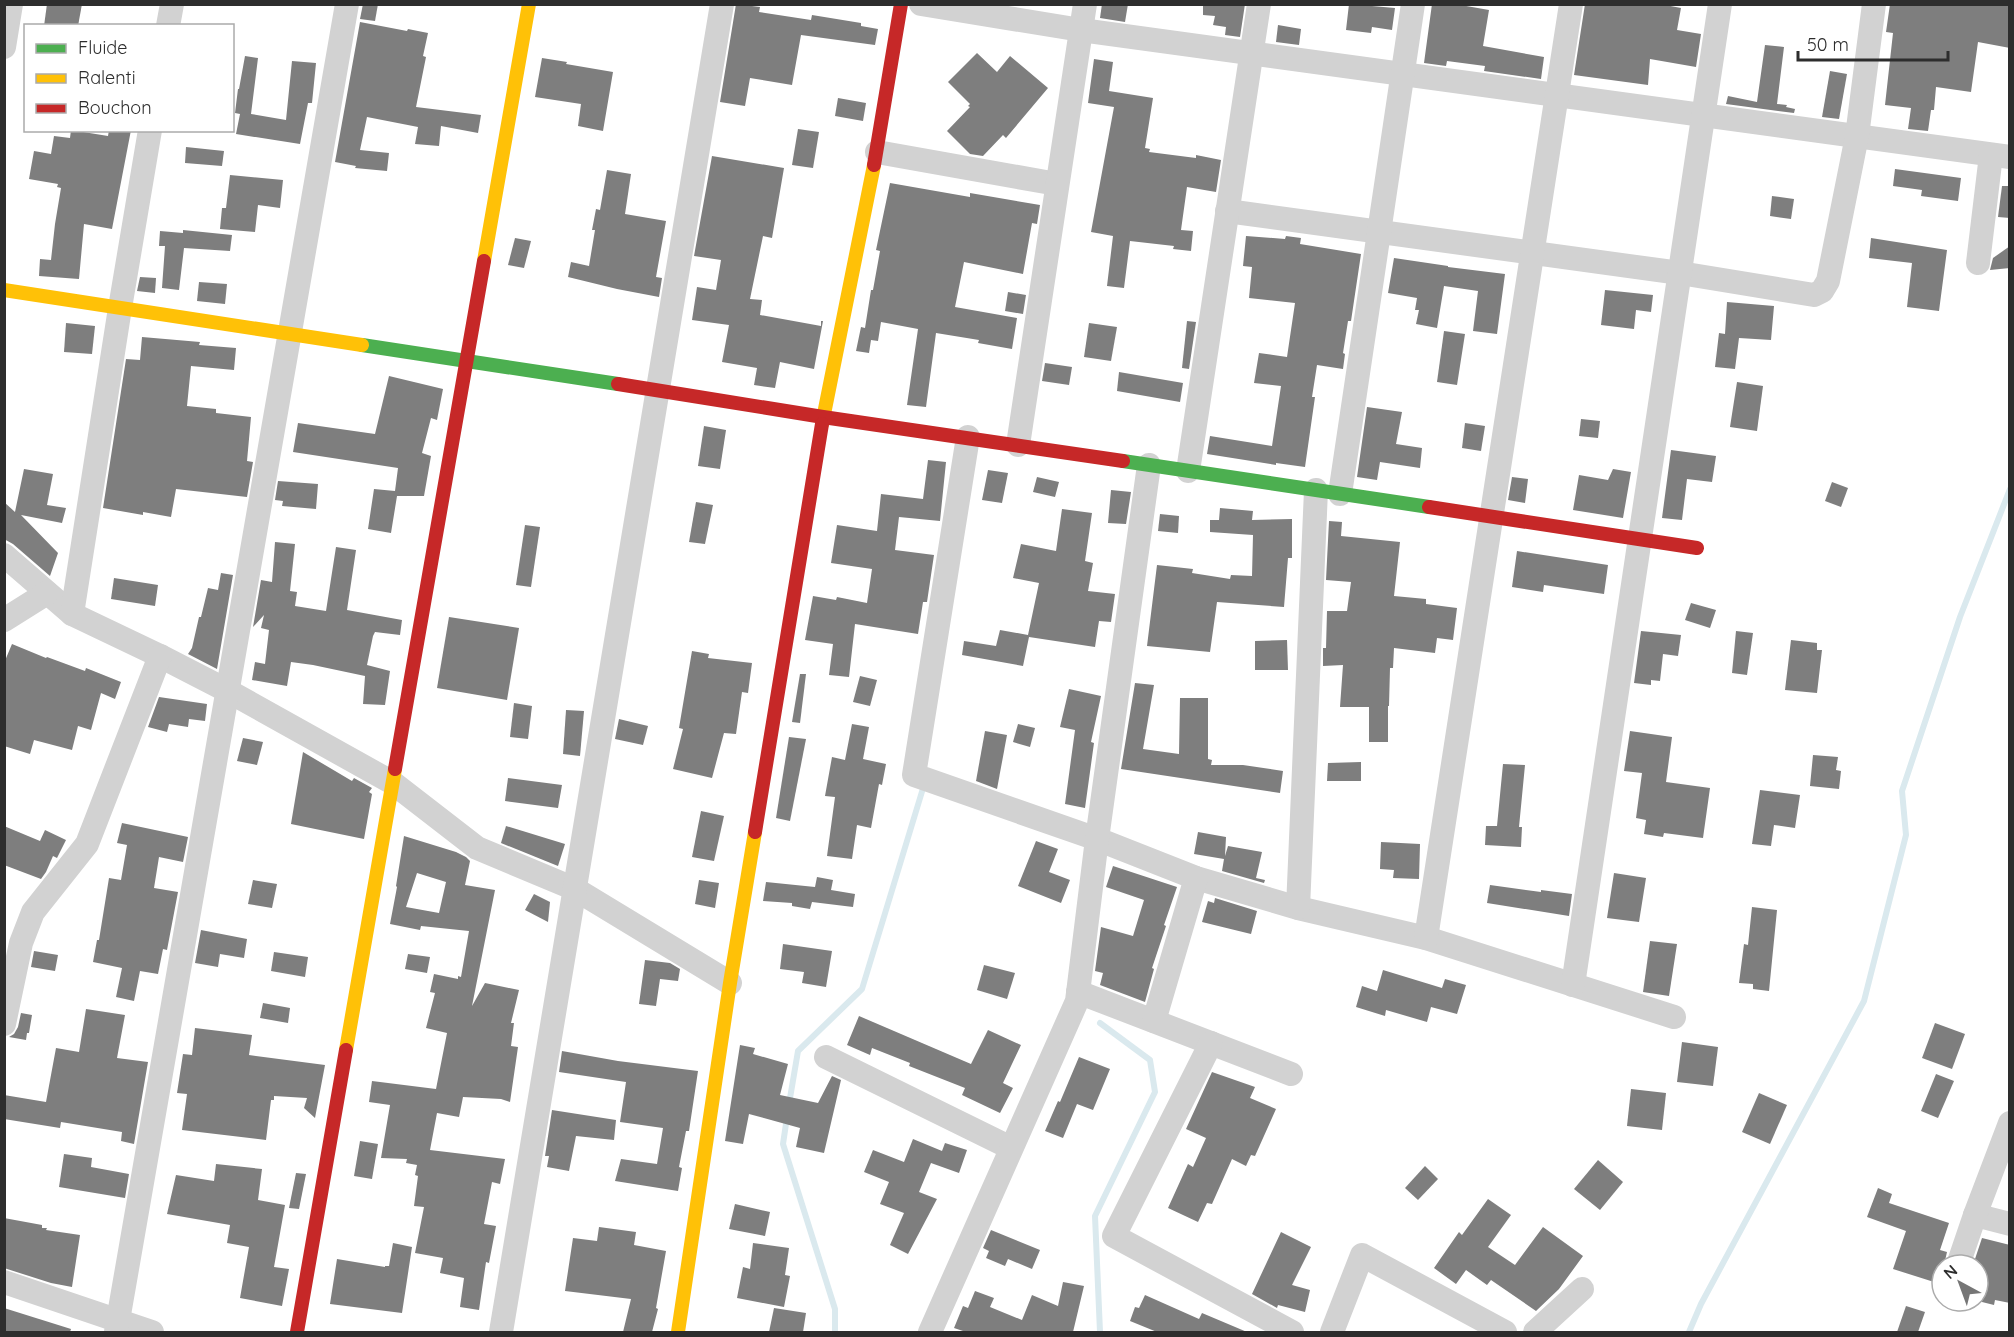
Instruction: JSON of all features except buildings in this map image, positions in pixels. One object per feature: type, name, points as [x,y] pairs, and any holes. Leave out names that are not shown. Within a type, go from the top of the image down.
[{"type":"street","points":[[4,47],[11,4]]},
{"type":"street","points":[[168,24],[172,4]]},
{"type":"street","points":[[117,1327],[347,4]]},
{"type":"street","points":[[297,1332],[530,4]]},
{"type":"street","points":[[501,1332],[722,4]]},
{"type":"street","points":[[678,1332],[730,983],[823,417],[877,152],[901,4]]},
{"type":"street","points":[[921,4],[1081,30],[2001,156],[1978,263]]},
{"type":"street","points":[[1017,445],[1085,4]]},
{"type":"street","points":[[1188,471],[1259,4]]},
{"type":"street","points":[[1340,494],[1413,4]]},
{"type":"street","points":[[1426,938],[1571,4]]},
{"type":"street","points":[[1573,985],[1720,4]]},
{"type":"street","points":[[1227,212],[1680,273],[1814,295],[1822,291],[1828,281],[1857,136],[1874,4]]},
{"type":"street","points":[[72,614],[150,132]]},
{"type":"street","points":[[877,152],[1057,184]]},
{"type":"street","points":[[4,290],[823,417],[1697,548]]},
{"type":"street","points":[[968,437],[914,775],[1097,839],[1196,878],[1298,908],[1426,938],[1674,1017]]},
{"type":"street","points":[[930,1332],[1077,1001],[1149,465]]},
{"type":"street","points":[[1298,908],[1316,490]]},
{"type":"street","points":[[4,555],[72,614],[228,691],[393,783],[477,848],[575,889],[730,983]]},
{"type":"street","points":[[4,620],[47,593]]},
{"type":"street","points":[[4,1024],[21,943],[33,912],[87,844],[160,656]]},
{"type":"street","points":[[1154,1022],[1196,878]]},
{"type":"street","points":[[1078,992],[1291,1074]]},
{"type":"street","points":[[1211,1043],[1114,1236],[1292,1332]]},
{"type":"street","points":[[826,1057],[1011,1148]]},
{"type":"street","points":[[1962,1253],[2010,1123]]},
{"type":"street","points":[[1975,1215],[2010,1224]]},
{"type":"street","points":[[1332,1332],[1362,1255],[1506,1332]]},
{"type":"street","points":[[4,1282],[117,1327],[152,1332]]},
{"type":"street","points":[[1535,1332],[1582,1289]]},
{"type":"waterway","points":[[1689,1332],[1701,1304],[1864,1001],[1906,835],[1902,791],[1960,617],[2010,489]]},
{"type":"waterway","points":[[789,1104],[798,1051],[862,989],[924,785]]},
{"type":"waterway","points":[[1100,1023],[1150,1060],[1155,1092],[1095,1216],[1100,1332]]},
{"type":"waterway","points":[[787,1117],[783,1144],[835,1309],[835,1332]]},
{"type":"traffic: fast","points":[[362,345],[618,384]]},
{"type":"traffic: fast","points":[[1123,461],[1429,507]]},
{"type":"traffic: slow","points":[[484,261],[529,4]]},
{"type":"traffic: slow","points":[[822,424],[874,165]]},
{"type":"traffic: slow","points":[[4,290],[362,345]]},
{"type":"traffic: slow","points":[[346,1050],[395,769]]},
{"type":"traffic: slow","points":[[678,1332],[755,832]]},
{"type":"traffic: jam","points":[[874,165],[901,4]]},
{"type":"traffic: jam","points":[[395,769],[484,261]]},
{"type":"traffic: jam","points":[[618,384],[1123,461]]},
{"type":"traffic: jam","points":[[755,832],[822,424]]},
{"type":"traffic: jam","points":[[1429,507],[1697,548]]},
{"type":"traffic: jam","points":[[297,1332],[346,1050]]}]
